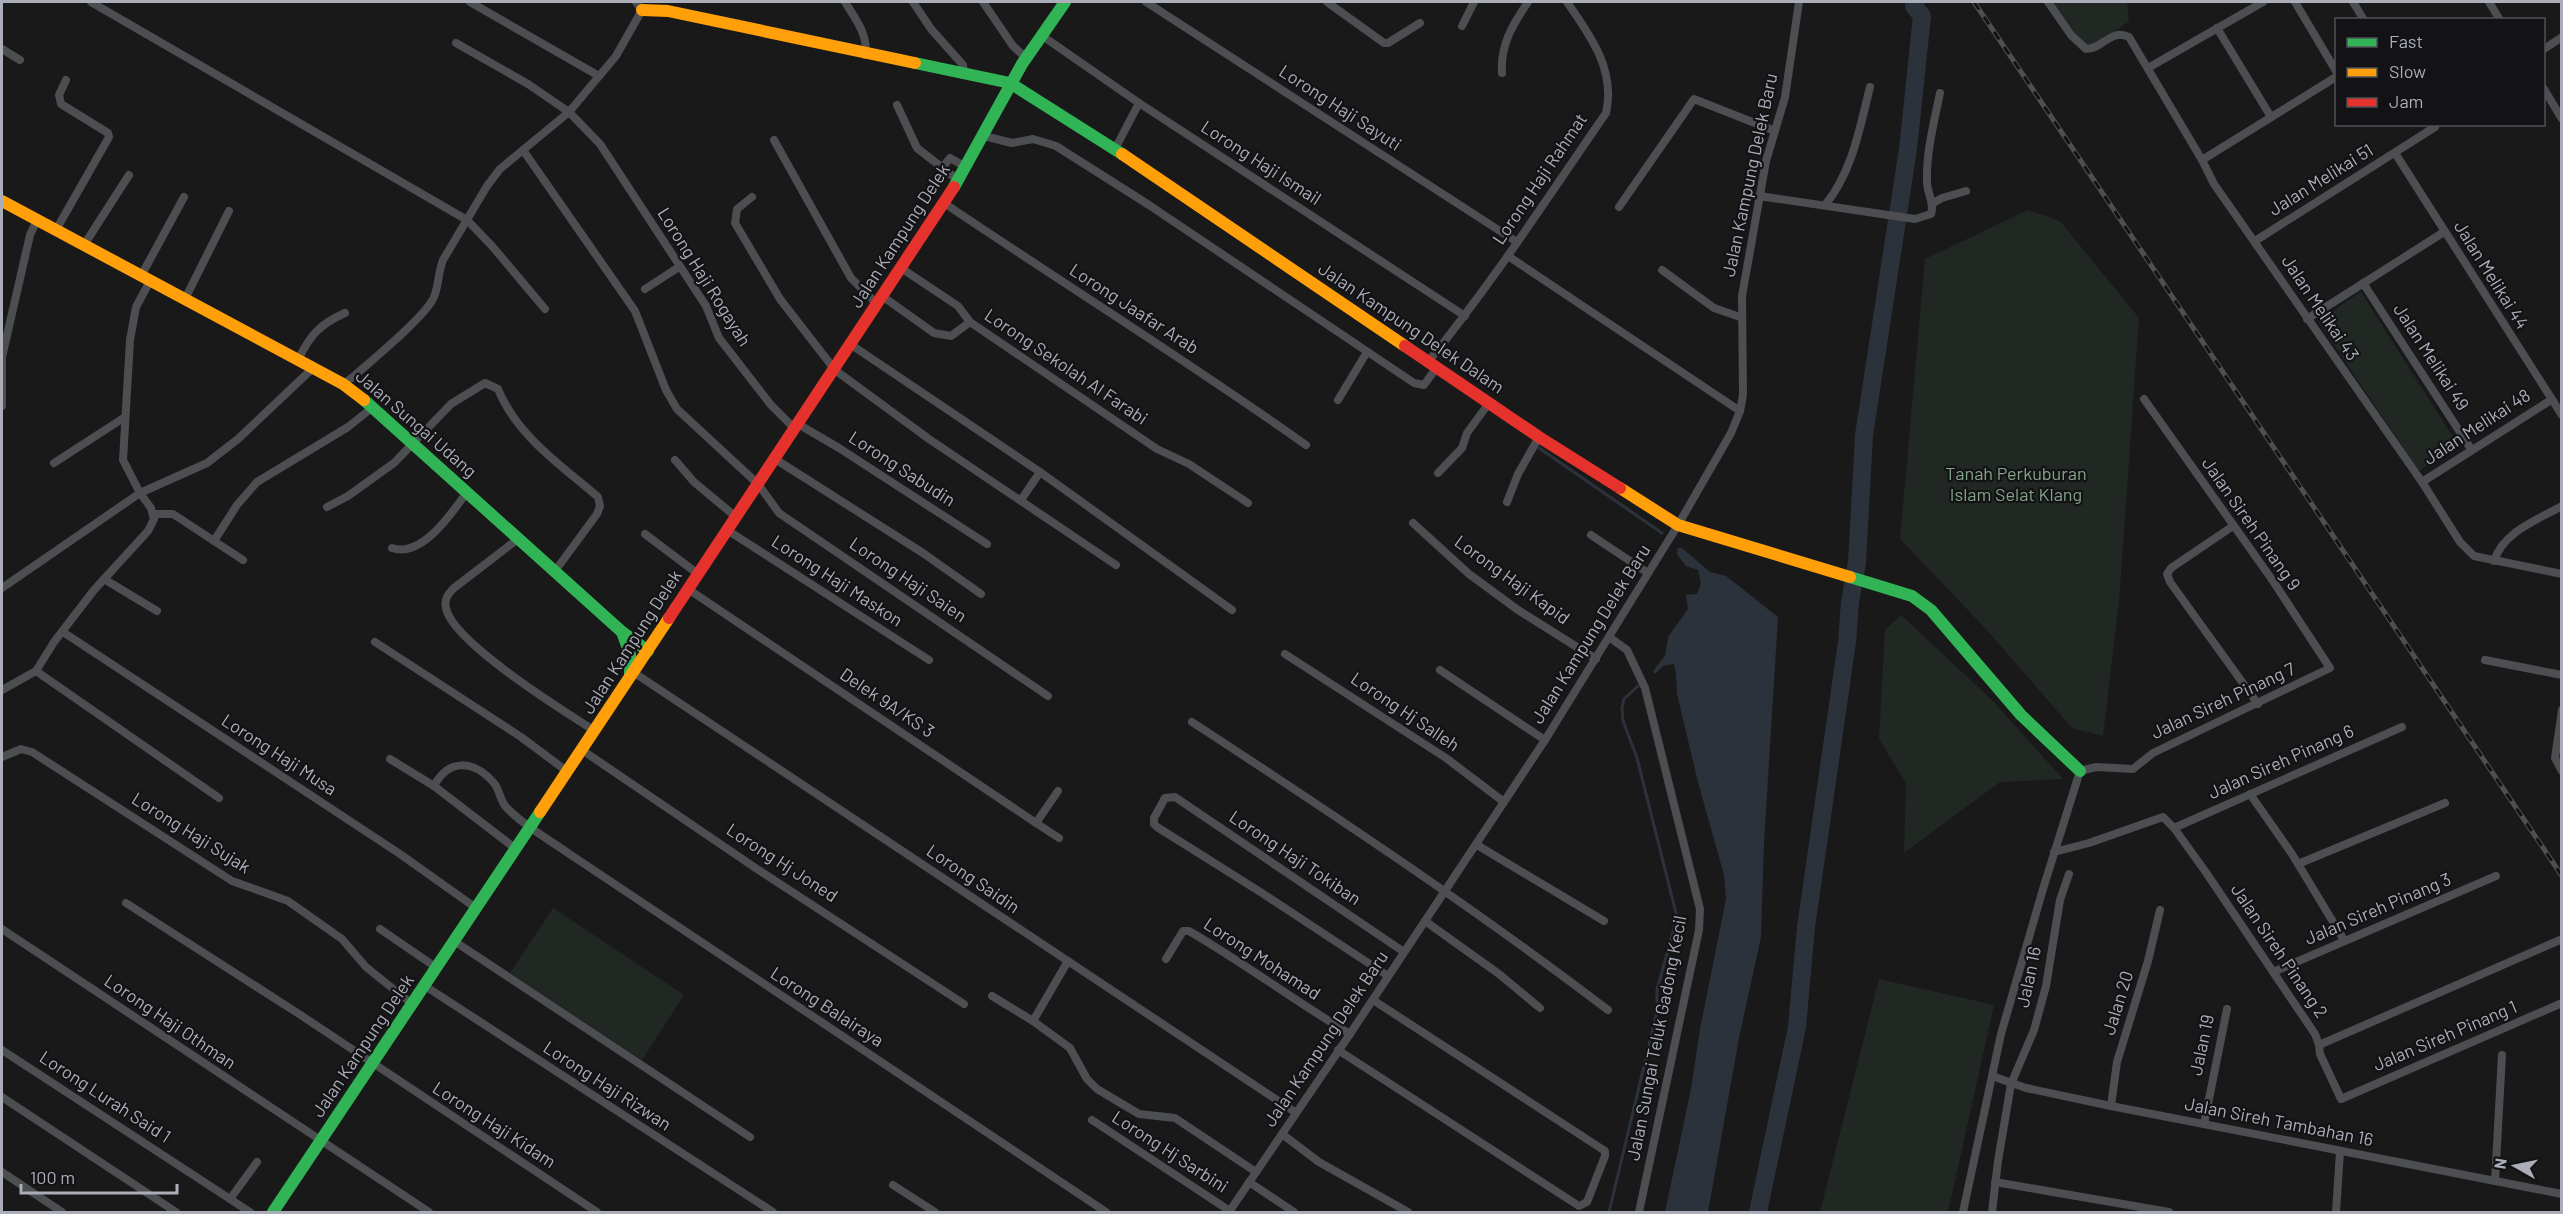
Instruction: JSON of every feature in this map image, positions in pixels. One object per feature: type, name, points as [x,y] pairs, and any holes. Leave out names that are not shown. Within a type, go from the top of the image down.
[{"type":"street","points":[[91,2],[467,220],[545,309]]},
{"type":"street","points":[[470,2],[599,76]]},
{"type":"street","points":[[845,2],[862,31],[865,55]]},
{"type":"street","points":[[913,2],[931,29],[963,65],[964,75]]},
{"type":"street","points":[[983,2],[1013,46],[1026,58]]},
{"type":"street","name":"Jalan Kampung Delek","points":[[274,1212],[944,203],[984,136],[1010,83],[1063,2]]},
{"type":"street","name":"Lorong Haji Sayuti","points":[[1146,2],[1517,242]]},
{"type":"street","points":[[1327,2],[1384,43],[1388,43],[1420,23]]},
{"type":"street","points":[[1462,26],[1474,2]]},
{"type":"street","points":[[1502,73],[1503,50],[1508,33],[1528,2]]},
{"type":"street","name":"Lorong Haji Rahmat","points":[[1432,370],[1465,316],[1606,112],[1609,90],[1604,64],[1595,44],[1568,2]]},
{"type":"street","name":"Jalan Kampung Delek Baru","points":[[1229,1212],[1477,845],[1545,740],[1678,525],[1731,433],[1740,411],[1743,395],[1740,317],[1759,196],[1785,98],[1799,2]]},
{"type":"street","name":"Jalan Melikai 43","points":[[2048,2],[2071,34],[2086,49],[2093,49],[2115,34],[2121,33],[2129,37],[2214,184],[2422,482],[2460,542],[2474,555],[2562,574]]},
{"type":"street","points":[[2148,68],[2263,2]]},
{"type":"street","points":[[2295,2],[2335,68]]},
{"type":"street","points":[[2353,2],[2363,18]]},
{"type":"street","points":[[2489,2],[2499,18]]},
{"type":"street","name":"Jalan Kampung Delek Dalam","points":[[343,384],[422,313],[434,298],[443,260],[487,186],[501,169],[569,112],[627,39],[639,6],[670,6],[865,55],[1010,83],[1115,149],[1432,370],[1489,403],[1536,442],[1678,525],[1842,577],[1912,596],[1931,610],[2030,723],[2064,759],[2080,771]]},
{"type":"street","points":[[2217,28],[2271,117]]},
{"type":"street","name":"Lorong Haji Ismail","points":[[1041,35],[1139,103],[1465,316]]},
{"type":"street","points":[[2545,48],[2562,37]]},
{"type":"street","name":"Lorong Haji Rogayah","points":[[456,43],[528,84],[569,112],[600,144],[706,306],[719,338],[771,405],[796,426]]},
{"type":"street","points":[[2,49],[20,60]]},
{"type":"street","points":[[2202,160],[2335,78]]},
{"type":"street","points":[[56,230],[109,137],[108,133],[61,104],[59,94],[66,80]]},
{"type":"street","points":[[1825,204],[1837,190],[1844,173],[1860,128],[1869,87]]},
{"type":"street","points":[[2545,91],[2562,119]]},
{"type":"street","points":[[1759,196],[1915,219],[1931,214],[1933,203],[1927,184],[1930,148],[1940,93]]},
{"type":"street","points":[[1619,207],[1694,99],[1775,131]]},
{"type":"street","points":[[1115,149],[1139,103]]},
{"type":"street","points":[[897,105],[917,148],[958,180]]},
{"type":"street","name":"Jalan Melikai 51","points":[[2255,241],[2435,126]]},
{"type":"street","points":[[984,136],[1012,143],[1034,139],[1056,146],[1149,205],[1419,386],[1424,385],[1432,370]]},
{"type":"street","points":[[774,140],[851,278],[879,300],[934,333],[951,336],[970,322]]},
{"type":"street","name":"Lorong Haji Saien","points":[[523,150],[635,311],[666,390],[677,409],[758,484],[773,508],[803,531],[864,569],[1048,696]]},
{"type":"street","name":"Jalan Melikai 44","points":[[2395,153],[2562,415]]},
{"type":"street","points":[[942,168],[950,158],[966,167]]},
{"type":"street","points":[[84,245],[129,176]]},
{"type":"street","points":[[1933,203],[1966,190]]},
{"type":"street","points":[[2,690],[36,671],[104,579],[148,531],[154,519],[123,460],[130,340],[136,307],[146,278],[184,197]]},
{"type":"street","points":[[752,197],[737,209],[735,223],[780,299],[835,370],[929,439],[1116,565]]},
{"type":"street","name":"Jalan Sungai Udang","points":[[2,201],[343,384],[415,443],[621,631],[648,651]]},
{"type":"street","name":"Lorong Jaafar Arab","points":[[944,203],[1090,302],[1223,386],[1306,445]]},
{"type":"street","points":[[185,299],[229,211]]},
{"type":"street","points":[[2,406],[2,357],[30,235],[37,220]]},
{"type":"street","points":[[2307,319],[2444,232]]},
{"type":"street","points":[[1508,256],[1740,411]]},
{"type":"street","points":[[645,289],[679,267]]},
{"type":"street","name":"Lorong Sekolah Al Farabi","points":[[901,268],[958,306],[970,322],[1157,449],[1189,464],[1248,502]]},
{"type":"street","points":[[1662,270],[1714,309],[1740,317]]},
{"type":"street","name":"Jalan Melikai 49","points":[[2363,283],[2471,449]]},
{"type":"street","points":[[298,360],[306,343],[324,322],[345,313]]},
{"type":"street","points":[[850,344],[1040,472],[1232,610]]},
{"type":"street","points":[[1338,400],[1367,352]]},
{"type":"street","points":[[2,588],[140,493],[207,463],[238,439],[313,368]]},
{"type":"street","points":[[327,507],[394,464],[451,404],[485,383],[498,389],[506,408],[529,438],[598,497],[600,506],[597,514],[555,570]]},
{"type":"street","name":"Jalan Sireh Pinang 9","points":[[2144,399],[2273,581],[2330,669]]},
{"type":"street","name":"Jalan Melikai 48","points":[[2422,482],[2551,400]]},
{"type":"street","points":[[1438,473],[1462,448],[1467,433],[1489,403]]},
{"type":"street","points":[[214,541],[237,505],[257,482],[348,427],[373,407]]},
{"type":"street","points":[[54,463],[125,417]]},
{"type":"street","name":"Lorong Sabudin","points":[[796,426],[839,448],[987,544]]},
{"type":"street","points":[[1507,502],[1536,442]]},
{"type":"street","points":[[775,459],[923,553],[981,594]]},
{"type":"street","points":[[675,460],[694,482],[735,518]]},
{"type":"street","points":[[1021,500],[1040,472]]},
{"type":"street","points":[[392,548],[401,551],[416,547],[453,512],[467,492]]},
{"type":"street","points":[[2494,561],[2497,551],[2510,536],[2562,506]]},
{"type":"street","points":[[153,514],[173,514],[243,560]]},
{"type":"street","name":"Lorong Haji Kapid","points":[[1413,524],[1469,574],[1518,610],[1596,659]]},
{"type":"street","points":[[2233,526],[2167,573],[2170,582],[2258,704]]},
{"type":"street","name":"Lorong Haji Maskon","points":[[727,530],[929,660]]},
{"type":"street","points":[[645,534],[698,574]]},
{"type":"street","points":[[1591,535],[1648,573]]},
{"type":"street","points":[[519,538],[454,588],[446,597],[445,607],[450,620],[485,655],[595,731]]},
{"type":"street","points":[[104,579],[157,611]]},
{"type":"street","name":"Delek 9A/KS 3","points":[[688,589],[1059,838]]},
{"type":"street","points":[[621,631],[630,654],[632,675]]},
{"type":"street","name":"Lorong Haji Musa","points":[[63,632],[400,854],[476,908]]},
{"type":"street","name":"Jalan Sungai Teluk Gadong Kecil","points":[[1609,638],[1627,650],[1646,688],[1700,909],[1699,930],[1639,1212]]},
{"type":"street","points":[[375,642],[521,737],[568,772]]},
{"type":"street","name":"Lorong Hj Salleh","points":[[1285,654],[1446,758],[1504,802]]},
{"type":"street","points":[[2485,660],[2562,675]]},
{"type":"street","name":"Jalan Sireh Pinang 7","points":[[2080,771],[2096,767],[2133,769],[2152,753],[2330,669]]},
{"type":"street","points":[[1440,670],[1545,740]]},
{"type":"street","points":[[36,671],[219,798]]},
{"type":"street","name":"Lorong Saidin","points":[[632,675],[1295,1112]]},
{"type":"street","points":[[2562,710],[2556,758],[2562,771]]},
{"type":"street","points":[[1192,722],[1485,918],[1608,1010]]},
{"type":"street","name":"Jalan Sireh Pinang 6","points":[[2174,828],[2402,727]]},
{"type":"street","name":"Lorong Haji Sujak","points":[[2,757],[21,749],[32,752],[232,882],[288,901],[342,939],[366,967],[412,1004]]},
{"type":"street","name":"Lorong Hj Joned","points":[[582,750],[757,869],[964,1004]]},
{"type":"street","points":[[390,759],[434,786],[516,849]]},
{"type":"street","name":"Lorong Balairaya","points":[[434,786],[440,776],[450,767],[459,765],[477,770],[494,783],[507,808],[531,826],[818,1022],[928,1092],[1106,1212]]},
{"type":"street","points":[[1963,1212],[2012,992],[2080,771]]},
{"type":"street","points":[[1036,823],[1058,791]]},
{"type":"street","points":[[2250,794],[2298,864],[2344,940]]},
{"type":"street","name":"Lorong Haji Tokiban","points":[[1388,976],[1157,827],[1154,824],[1154,818],[1165,798],[1175,797],[1404,952]]},
{"type":"street","points":[[2298,864],[2445,803]]},
{"type":"street","points":[[2054,852],[2089,843],[2159,816],[2174,828]]},
{"type":"street","name":"Jalan Sireh Pinang 2","points":[[2174,828],[2315,1034],[2319,1044],[2561,940]]},
{"type":"street","points":[[1477,845],[1604,921]]},
{"type":"street","name":"Jalan 16","points":[[1992,1212],[2011,1084],[2034,1030],[2046,986],[2060,900],[2069,874]]},
{"type":"street","name":"Jalan Sireh Pinang 3","points":[[2273,972],[2496,876]]},
{"type":"street","name":"Lorong Haji Kidam","points":[[126,903],[299,1014],[597,1212]]},
{"type":"street","name":"Jalan 20","points":[[2111,1106],[2117,1062],[2148,961],[2160,910]]},
{"type":"street","points":[[1425,921],[1499,974],[1540,1008]]},
{"type":"street","name":"Lorong Haji Othman","points":[[2,929],[320,1142],[429,1212]]},
{"type":"street","points":[[380,929],[437,968]]},
{"type":"street","name":"Lorong Mohamad","points":[[1166,958],[1183,931],[1189,932],[1242,962],[1302,1005],[1350,1034]]},
{"type":"street","points":[[454,941],[750,1137]]},
{"type":"street","points":[[1034,1021],[1068,962]]},
{"type":"street","name":"Lorong Haji Rizwan","points":[[424,986],[773,1212]]},
{"type":"street","points":[[992,996],[1034,1021],[1070,1048],[1087,1080],[1097,1089],[1139,1114],[1175,1118],[1256,1172]]},
{"type":"street","points":[[1338,1050],[1579,1206],[1587,1202],[1605,1151],[1373,1000]]},
{"type":"street","name":"Jalan Sireh Pinang 1","points":[[2319,1044],[2320,1054],[2341,1099],[2562,1003]]},
{"type":"street","name":"Jalan 19","points":[[2204,1124],[2227,1010]]},
{"type":"street","name":"Lorong Lurah Said 1","points":[[2,1050],[250,1212]]},
{"type":"street","points":[[2495,1181],[2502,1055]]},
{"type":"street","name":"Jalan Sireh Tambahan 16","points":[[1992,1076],[2011,1084],[2111,1106],[2562,1194]]},
{"type":"street","points":[[2,1097],[176,1212]]},
{"type":"street","name":"Lorong Hj Sarbini","points":[[1092,1120],[1229,1212]]},
{"type":"street","points":[[1282,1134],[1319,1162],[1408,1212]]},
{"type":"street","points":[[2336,1212],[2340,1152]]},
{"type":"street","points":[[230,1199],[257,1162]]},
{"type":"street","points":[[2,1172],[62,1212]]},
{"type":"street","points":[[1249,1182],[1294,1212]]},
{"type":"street","points":[[1995,1182],[2169,1212]]},
{"type":"street","points":[[893,1185],[934,1212]]},
{"type":"green space","points":[[2052,2],[2127,2],[2129,21],[2102,41],[2089,45],[2080,40]]},
{"type":"green space","name":"Tanah Perkuburan Islam Selat Klang","points":[[2028,210],[2060,221],[2139,318],[2119,601],[2103,736],[2072,728],[1986,629],[1900,539],[1925,259]]},
{"type":"green space","points":[[2361,292],[2458,445],[2419,471],[2318,321]]},
{"type":"green space","points":[[1901,615],[1992,700],[2063,779],[2000,782],[1904,853],[1906,783],[1879,739],[1885,630]]},
{"type":"green space","points":[[553,908],[684,995],[642,1060],[510,973]]},
{"type":"green space","points":[[1879,979],[1994,1005],[1948,1212],[1820,1212]]},
{"type":"shaded area","points":[[1678,548],[1682,548],[1710,572],[1726,576],[1778,617],[1764,842],[1761,937],[1739,1038],[1708,1212],[1665,1212],[1691,1089],[1700,1029],[1726,899],[1724,875],[1677,694],[1674,664],[1663,666],[1655,674],[1653,671],[1665,656],[1668,637],[1688,609],[1686,595],[1697,594],[1701,584],[1698,570],[1686,566],[1677,554]]},
{"type":"waterway","points":[[1758,1212],[1797,1027],[1806,927],[1847,642],[1850,602],[1857,563],[1864,435],[1908,149],[1922,16],[1914,6],[1915,2]]},
{"type":"waterway","points":[[1539,448],[1662,533]]},
{"type":"waterway","points":[[1609,1212],[1657,1012],[1657,990],[1677,917],[1637,758],[1623,721],[1624,699],[1638,686]]},
{"type":"railway","points":[[1974,2],[2562,876]]},
{"type":"traffic: fast","points":[[954,187],[1022,64],[1065,2]]},
{"type":"traffic: fast","points":[[915,63],[1010,83],[1122,154]]},
{"type":"traffic: fast","points":[[364,400],[621,631],[648,651]]},
{"type":"traffic: fast","points":[[1850,577],[1912,596],[1931,610],[2021,715],[2080,771]]},
{"type":"traffic: fast","points":[[622,632],[630,654],[630,676]]},
{"type":"traffic: fast","points":[[273,1212],[540,812]]},
{"type":"traffic: slow","points":[[642,10],[668,11],[915,63]]},
{"type":"traffic: slow","points":[[1122,154],[1405,346]]},
{"type":"traffic: slow","points":[[2,201],[343,384],[364,400]]},
{"type":"traffic: slow","points":[[1620,488],[1678,525],[1850,577]]},
{"type":"traffic: slow","points":[[540,812],[669,618]]},
{"type":"traffic: jam","points":[[669,618],[954,187]]},
{"type":"traffic: jam","points":[[1405,346],[1539,437],[1620,488]]}]
